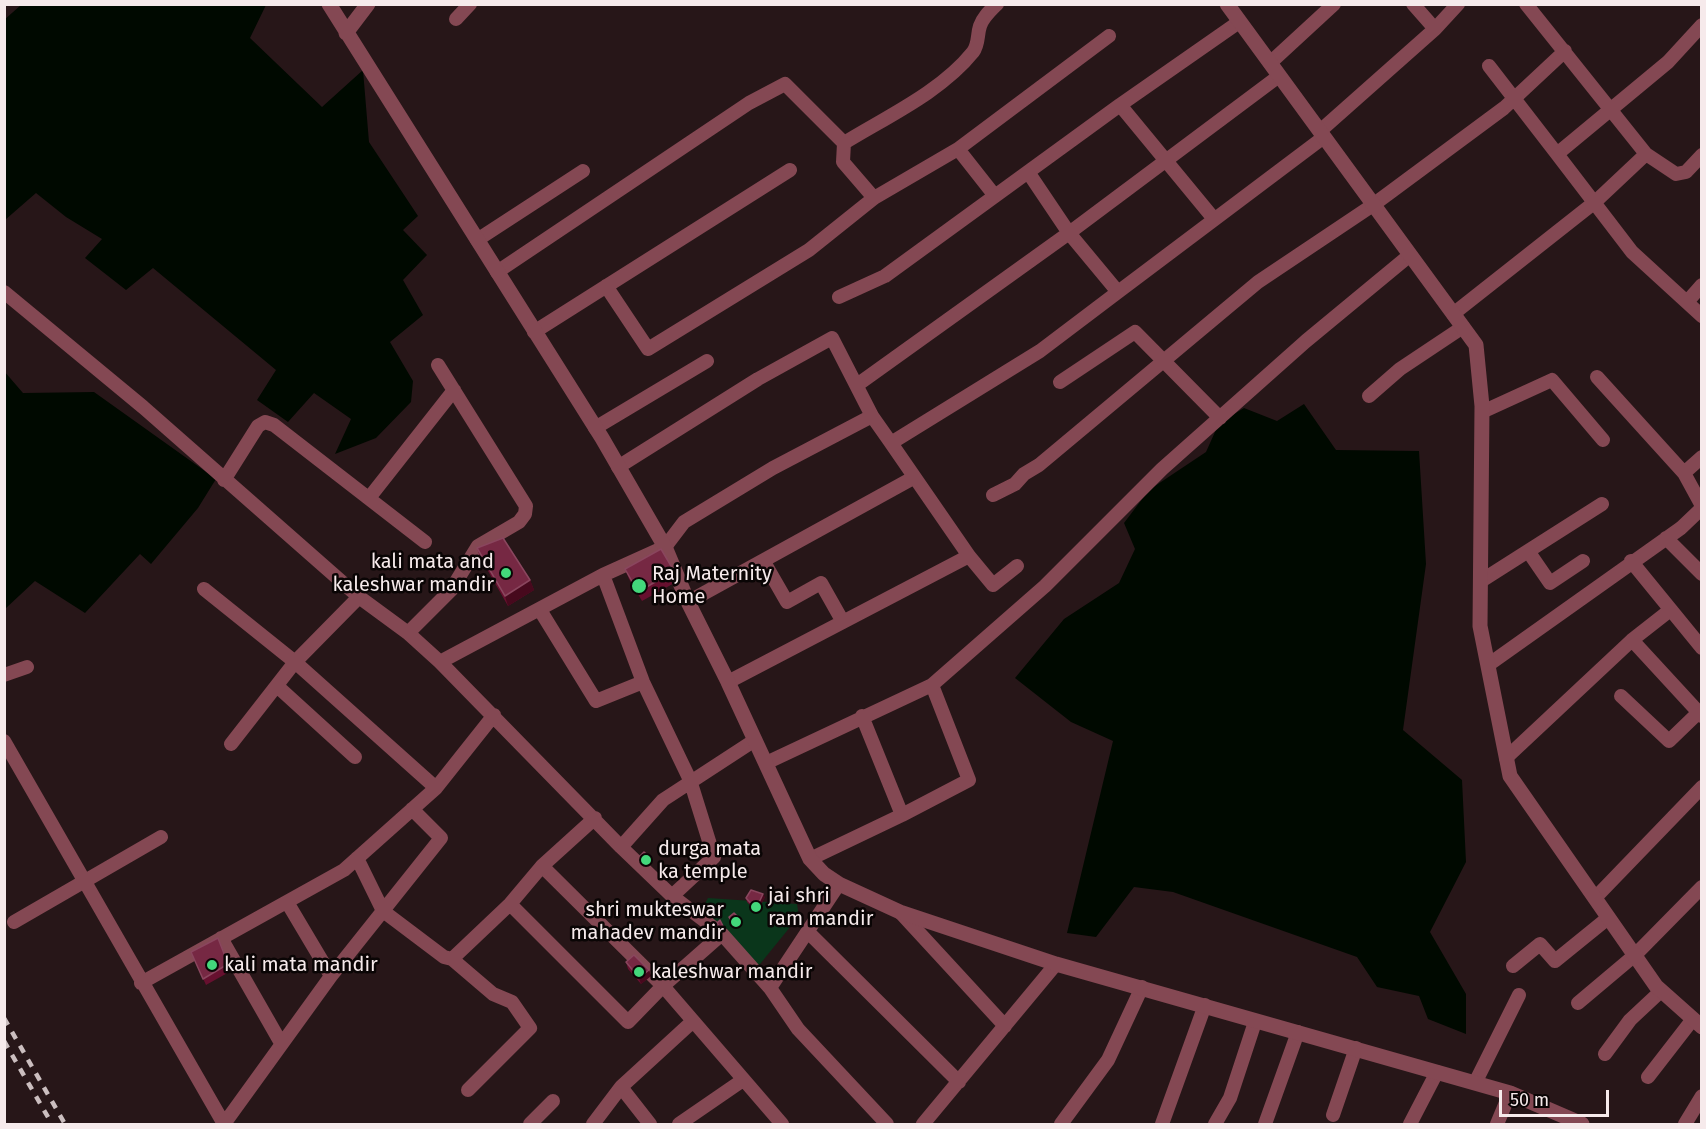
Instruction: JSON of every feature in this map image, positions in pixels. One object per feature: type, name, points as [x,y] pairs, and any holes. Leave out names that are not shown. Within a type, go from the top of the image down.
[{"type":"street","points":[[329,4],[595,428],[665,547],[688,602],[728,682],[810,859],[824,874],[839,884],[900,912],[1056,963],[1205,1005],[1255,1022],[1356,1048],[1510,1093],[1578,1124]]},
{"type":"street","points":[[346,33],[369,4]]},
{"type":"street","points":[[456,20],[470,4]]},
{"type":"street","points":[[844,143],[936,85],[958,67],[974,51],[979,38],[979,27],[985,15],[997,4]]},
{"type":"street","points":[[1227,4],[1476,345],[1482,412],[1480,626],[1510,776],[1661,991],[1697,1023],[1648,1077]]},
{"type":"street","points":[[1270,63],[1334,4]]},
{"type":"street","points":[[1413,4],[1435,29]]},
{"type":"street","points":[[891,443],[1040,351],[1214,219],[1322,134],[1435,29],[1458,4]]},
{"type":"street","points":[[1527,4],[1646,154],[1676,174],[1686,172],[1701,155]]},
{"type":"street","points":[[838,297],[885,276],[1119,105],[1239,22]]},
{"type":"street","points":[[1557,154],[1668,62],[1701,25]]},
{"type":"street","points":[[606,286],[648,349],[809,250],[874,198],[958,149],[1109,36]]},
{"type":"street","points":[[993,495],[1016,484],[1024,474],[1039,465],[1258,282],[1373,205],[1515,99],[1566,51]]},
{"type":"street","points":[[1489,66],[1632,252],[1701,316]]},
{"type":"street","points":[[857,385],[1166,162],[1279,76]]},
{"type":"street","points":[[497,272],[748,103],[786,84],[844,143],[843,162],[874,198]]},
{"type":"street","points":[[1119,105],[1214,219]]},
{"type":"street","points":[[958,149],[995,196]]},
{"type":"street","points":[[1369,396],[1595,202],[1646,154]]},
{"type":"street","points":[[534,332],[790,170]]},
{"type":"street","points":[[477,240],[583,171]]},
{"type":"street","points":[[1028,172],[1069,233],[1118,292]]},
{"type":"street","points":[[766,763],[932,685],[1045,586],[1162,469],[1306,341],[1410,255]]},
{"type":"street","points":[[1687,302],[1701,285]]},
{"type":"street","points":[[4,292],[143,407],[359,597],[408,633],[494,715],[621,847],[672,896],[722,934],[770,988],[798,1029],[882,1120],[867,1125]]},
{"type":"street","points":[[1060,382],[1135,332],[1220,418]]},
{"type":"street","points":[[618,467],[758,379],[832,338],[872,416],[969,556],[993,585],[1017,566]]},
{"type":"street","points":[[595,428],[707,361]]},
{"type":"street","points":[[408,633],[451,590],[478,546],[519,522],[525,514],[526,506],[521,494],[438,365]]},
{"type":"street","points":[[1488,665],[1666,538],[1701,507],[1684,473],[1597,377]]},
{"type":"street","points":[[1482,412],[1552,381],[1603,440]]},
{"type":"street","points":[[369,498],[454,390]]},
{"type":"street","points":[[440,662],[603,575],[665,547],[684,522],[773,468],[872,416]]},
{"type":"street","points":[[224,480],[248,438],[265,422],[274,425],[425,542]]},
{"type":"street","points":[[1684,473],[1701,457]]},
{"type":"street","points":[[688,602],[913,478]]},
{"type":"street","points":[[1481,581],[1602,504]]},
{"type":"street","points":[[1666,538],[1701,574]]},
{"type":"street","points":[[1527,551],[1550,583],[1583,561]]},
{"type":"street","points":[[728,682],[969,556]]},
{"type":"street","points":[[1631,561],[1701,648]]},
{"type":"street","points":[[764,562],[787,602],[821,583],[843,622]]},
{"type":"street","points":[[603,575],[643,682],[690,780],[714,857],[672,896]]},
{"type":"street","points":[[204,590],[296,662],[436,788]]},
{"type":"street","points":[[231,744],[296,662],[359,597]]},
{"type":"street","points":[[540,610],[597,701],[643,682]]},
{"type":"street","points":[[1506,758],[1632,640],[1669,611]]},
{"type":"street","points":[[1620,696],[1669,741],[1700,715],[1632,640]]},
{"type":"street","points":[[4,675],[27,666]]},
{"type":"street","points":[[810,859],[969,780],[932,685]]},
{"type":"street","points":[[277,686],[355,757]]},
{"type":"street","points":[[141,983],[344,870],[436,788],[494,715]]},
{"type":"street","points":[[862,716],[902,815]]},
{"type":"street","points":[[621,847],[663,800],[690,780],[755,740]]},
{"type":"street","points":[[4,741],[224,1124],[331,976],[441,838],[412,809]]},
{"type":"street","points":[[1595,898],[1701,787]]},
{"type":"street","points":[[452,959],[510,904],[542,866],[595,818]]},
{"type":"street","points":[[14,922],[160,837]]},
{"type":"street","points":[[357,858],[383,911],[444,957],[452,959],[493,994],[512,1002],[530,1028],[468,1090]]},
{"type":"street","points":[[542,866],[663,986],[782,1125]]},
{"type":"street","points":[[770,988],[809,933],[839,884]]},
{"type":"street","points":[[1578,1003],[1635,955],[1701,887]]},
{"type":"street","points":[[287,902],[331,976]]},
{"type":"street","points":[[510,904],[628,1022],[663,986],[722,934]]},
{"type":"street","points":[[900,912],[1005,1026]]},
{"type":"street","points":[[1513,966],[1540,944],[1555,961],[1608,918]]},
{"type":"street","points":[[809,933],[959,1082]]},
{"type":"street","points":[[221,938],[281,1043]]},
{"type":"street","points":[[923,1125],[1056,963]]},
{"type":"street","points":[[1061,1125],[1108,1060],[1142,987]]},
{"type":"street","points":[[1605,1054],[1630,1020],[1661,991]]},
{"type":"street","points":[[1475,1083],[1519,996]]},
{"type":"street","points":[[1162,1125],[1205,1005]]},
{"type":"street","points":[[592,1125],[621,1087],[692,1022]]},
{"type":"street","points":[[1215,1125],[1230,1098],[1255,1022]]},
{"type":"street","points":[[1265,1125],[1298,1032]]},
{"type":"street","points":[[1332,1115],[1356,1048]]},
{"type":"street","points":[[1410,1125],[1437,1072]]},
{"type":"street","points":[[679,1125],[743,1080]]},
{"type":"street","points":[[621,1087],[649,1124]]},
{"type":"street","points":[[1497,1125],[1510,1093]]},
{"type":"street","points":[[1685,1125],[1701,1096]]},
{"type":"street","points":[[530,1125],[553,1101]]},
{"type":"green space","points":[[708,898],[797,904],[799,916],[752,974],[703,907]]},
{"type":"shaded area","points":[[21,5],[266,5],[250,38],[322,107],[363,70],[369,142],[418,216],[403,230],[427,255],[403,280],[423,315],[390,342],[413,381],[411,402],[376,438],[335,454],[351,419],[314,393],[288,422],[257,400],[276,370],[153,268],[126,290],[85,258],[102,239],[66,217],[36,193],[5,220],[4,20]]},
{"type":"shaded area","points":[[4,371],[23,393],[94,392],[216,479],[198,508],[151,564],[140,554],[85,613],[35,581],[5,609]]},
{"type":"shaded area","points":[[1304,404],[1336,450],[1419,451],[1426,564],[1403,730],[1462,780],[1466,862],[1430,932],[1466,994],[1466,1034],[1428,1019],[1419,996],[1377,987],[1357,957],[1173,892],[1134,887],[1096,937],[1067,933],[1113,741],[1071,722],[1015,678],[1064,619],[1119,583],[1135,549],[1124,523],[1149,490],[1206,452],[1219,423],[1244,408],[1277,421]]},
{"type":"building","name":"kali mata and kaleshwar mandir","points":[[503,538],[530,580],[505,596],[477,548]]},
{"type":"building","points":[[661,549],[674,571],[638,592],[625,569]]},
{"type":"building","points":[[644,852],[651,858],[646,862],[640,856]]},
{"type":"building","name":"jai shri ram mandir","points":[[751,890],[763,894],[756,909],[746,898]]},
{"type":"building","points":[[734,913],[741,920],[734,925],[729,917]]},
{"type":"building","points":[[720,920],[724,928],[722,930],[717,923]]},
{"type":"building","name":"kali mata mandir","points":[[218,938],[228,964],[203,979],[191,952]]},
{"type":"building","points":[[634,955],[649,970],[639,978],[626,962]]},
{"type":"railway","points":[[4,1018],[65,1124]]},
{"type":"railway","points":[[4,1041],[52,1124]]},
{"type":"place","name":"kali mata and kaleshwar mandir","points":[[506,573]]},
{"type":"place","name":"Raj Maternity Home","points":[[639,586]]},
{"type":"place","name":"durga mata ka temple","points":[[646,860]]},
{"type":"place","name":"jai shri ram mandir","points":[[756,907]]},
{"type":"place","name":"shri mukteswar mahadev mandir","points":[[736,922]]},
{"type":"place","name":"kali mata mandir","points":[[212,965]]},
{"type":"place","name":"kaleshwar mandir","points":[[639,972]]}]
